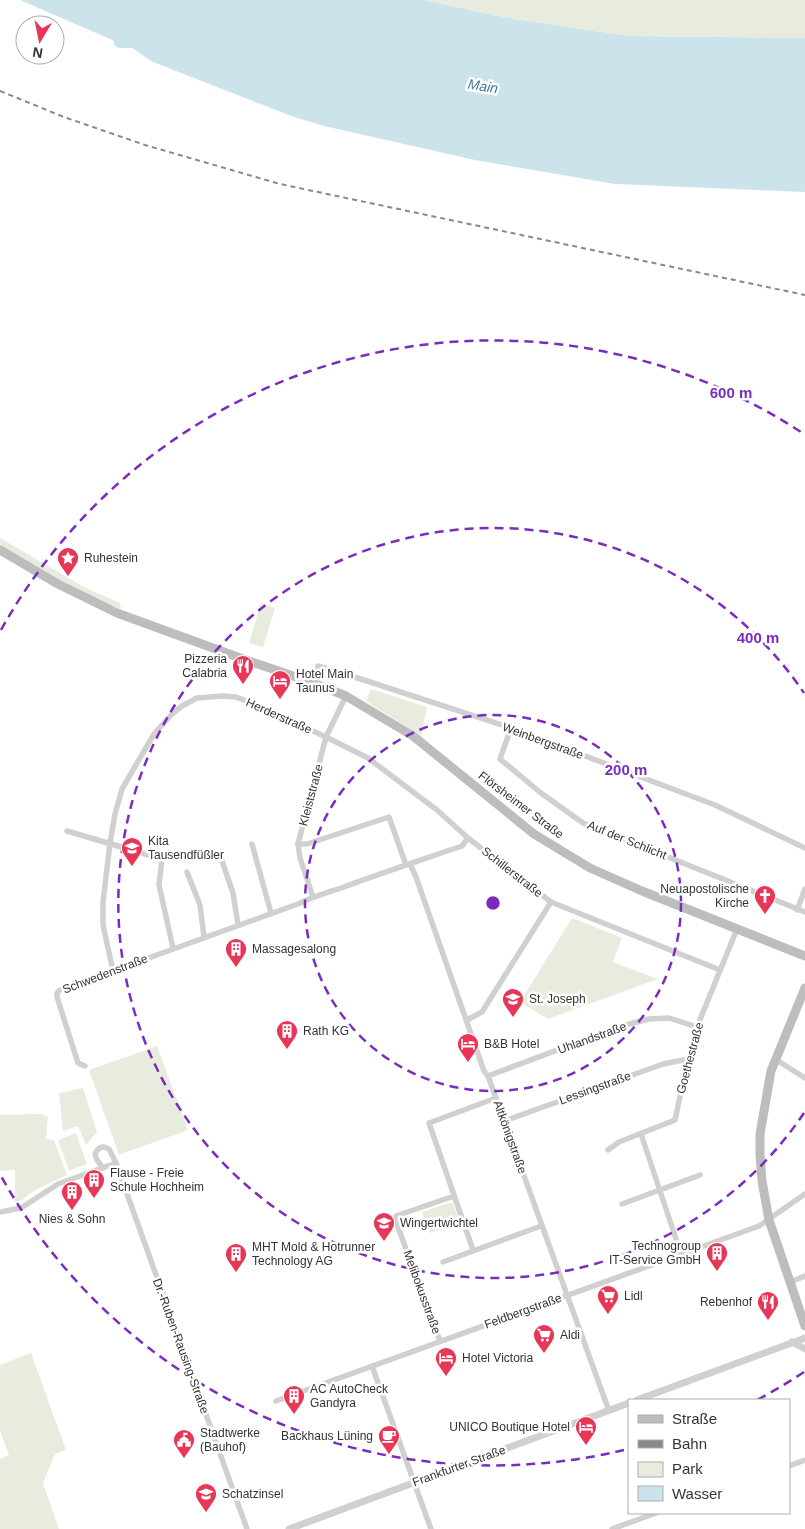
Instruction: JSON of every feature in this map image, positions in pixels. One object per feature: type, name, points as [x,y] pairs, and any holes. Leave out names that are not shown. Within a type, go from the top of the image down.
[{"type":"main road","name":"Flörsheimer Straße","points":[[0,550],[58,584],[117,613],[346,696],[413,736],[534,834],[590,868],[642,891],[805,956]]},
{"type":"main road","points":[[805,988],[775,1059],[760,1134],[762,1181],[769,1220],[805,1326]]},
{"type":"street","name":"Weinbergstraße","points":[[311,682],[318,666],[367,680],[511,728],[715,805],[805,848]]},
{"type":"street","name":"Herderstraße","points":[[113,971],[103,925],[103,902],[115,814],[122,789],[138,760],[154,734],[172,714],[190,701],[206,696],[236,697],[326,736]]},
{"type":"street","name":"Kleiststraße","points":[[313,897],[300,858],[298,844],[326,736],[346,696]]},
{"type":"street","name":"Auf der Schlicht","points":[[511,728],[500,759],[541,793],[583,823],[805,912]]},
{"type":"street","name":"Schillerstraße","points":[[326,736],[368,758],[437,810],[468,838],[550,902],[720,970]]},
{"type":"street","points":[[298,844],[308,844],[389,817],[408,864]]},
{"type":"street","points":[[68,831],[162,859],[159,885],[172,948]]},
{"type":"street","name":"Schwedenstraße","points":[[85,1066],[78,1063],[57,997],[57,993],[60,990],[313,897],[462,846],[468,838]]},
{"type":"street","points":[[252,844],[271,913]]},
{"type":"street","points":[[221,858],[233,892],[238,924]]},
{"type":"street","name":"Altkönigstraße","points":[[408,864],[416,877],[484,1070],[488,1076],[609,1411]]},
{"type":"street","points":[[187,872],[200,905],[204,937]]},
{"type":"street","points":[[798,910],[805,889]]},
{"type":"street","points":[[467,1020],[482,1012],[550,902]]},
{"type":"street","name":"Goethestraße","points":[[608,1150],[615,1144],[675,1120],[688,1058],[697,1027],[737,929]]},
{"type":"street","name":"Uhlandstraße","points":[[488,1076],[618,1028],[648,1019],[669,1018],[697,1027]]},
{"type":"street","name":"Lessingstraße","points":[[504,1122],[663,1064],[688,1058]]},
{"type":"street","points":[[775,1059],[805,1078]]},
{"type":"street","points":[[473,1251],[429,1123],[496,1098]]},
{"type":"street","points":[[642,1134],[681,1254]]},
{"type":"street","points":[[0,1212],[21,1208],[51,1188],[102,1168],[116,1162],[109,1149],[102,1147],[99,1148],[95,1157],[102,1168]]},
{"type":"street","name":"Dr.-Ruben-Rausing-Straße","points":[[116,1162],[247,1529]]},
{"type":"street","points":[[622,1204],[700,1175]]},
{"type":"street","name":"Feldbergstraße","points":[[276,1401],[759,1226],[805,1194]]},
{"type":"street","name":"Melibokusstraße","points":[[440,1341],[395,1219],[396,1216],[454,1196]]},
{"type":"street","points":[[442,1262],[541,1226]]},
{"type":"street","points":[[790,1282],[805,1276]]},
{"type":"street","points":[[640,1399],[805,1338]]},
{"type":"street","points":[[792,1342],[805,1349]]},
{"type":"street","points":[[372,1366],[431,1529]]},
{"type":"street","name":"Frankfurter Straße","points":[[289,1529],[628,1403]]},
{"type":"street","points":[[790,1466],[805,1460]]},
{"type":"street","points":[[612,1529],[653,1514]]},
{"type":"green space","points":[[424,0],[805,0],[805,38],[628,36],[502,17]]},
{"type":"green space","points":[[0,538],[86,588],[120,603],[121,609],[84,593],[0,545]]},
{"type":"green space","points":[[261,603],[275,608],[263,647],[249,643]]},
{"type":"green space","points":[[371,689],[427,707],[421,736],[366,701]]},
{"type":"green space","points":[[572,918],[622,938],[613,962],[658,979],[548,1019],[520,1002]]},
{"type":"green space","points":[[157,1046],[188,1130],[119,1155],[89,1070]]},
{"type":"green space","points":[[83,1088],[97,1132],[86,1145],[78,1126],[63,1131],[59,1093]]},
{"type":"green space","points":[[41,1114],[48,1117],[46,1139],[54,1140],[67,1175],[15,1202],[15,1170],[0,1171],[0,1115]]},
{"type":"green space","points":[[76,1133],[87,1164],[69,1171],[58,1140]]},
{"type":"green space","points":[[452,1202],[458,1217],[448,1221],[450,1226],[430,1233],[422,1212]]},
{"type":"green space","points":[[31,1353],[66,1450],[55,1454],[43,1483],[59,1529],[0,1529],[0,1459],[9,1455],[0,1431],[0,1365]]},
{"type":"water","name":"Main","points":[[20,0],[424,0],[502,17],[628,36],[805,38],[805,192],[615,184],[475,160],[324,126],[294,117],[153,62],[132,48],[119,48],[114,45],[114,41],[65,20],[65,15],[55,15]]},
{"type":"railway","points":[[0,91],[64,117],[145,145],[280,184],[805,295]]},
{"type":"place","name":"Ruhestein","points":[[68,577]]},
{"type":"place","name":"Pizzeria Calabria","points":[[243,685]]},
{"type":"place","name":"Hotel Main Taunus","points":[[280,700]]},
{"type":"place","name":"Kita Tausendfüßler","points":[[132,867]]},
{"type":"place","name":"Neuapostolische Kirche","points":[[765,915]]},
{"type":"place","name":"Massagesalong","points":[[236,968]]},
{"type":"place","name":"St. Joseph","points":[[513,1018]]},
{"type":"place","name":"Rath KG","points":[[287,1050]]},
{"type":"place","name":"B&B Hotel","points":[[468,1063]]},
{"type":"place","name":"Flause - Freie Schule Hochheim","points":[[94,1199]]},
{"type":"place","name":"Nies & Sohn","points":[[72,1211]]},
{"type":"place","name":"Wingertwichtel","points":[[384,1242]]},
{"type":"place","name":"Technogroup IT-Service GmbH","points":[[717,1272]]},
{"type":"place","name":"MHT Mold & Hotrunner Technology AG","points":[[236,1273]]},
{"type":"place","name":"Lidl","points":[[608,1315]]},
{"type":"place","name":"Rebenhof","points":[[768,1321]]},
{"type":"place","name":"Aldi","points":[[544,1354]]},
{"type":"place","name":"Hotel Victoria","points":[[446,1377]]},
{"type":"place","name":"AC AutoCheck Gandyra","points":[[294,1415]]},
{"type":"place","name":"UNICO Boutique Hotel","points":[[586,1446]]},
{"type":"place","name":"Backhaus Lüning","points":[[389,1455]]},
{"type":"place","name":"Stadtwerke (Bauhof)","points":[[184,1459]]},
{"type":"place","name":"Schatzinsel","points":[[206,1513]]}]
